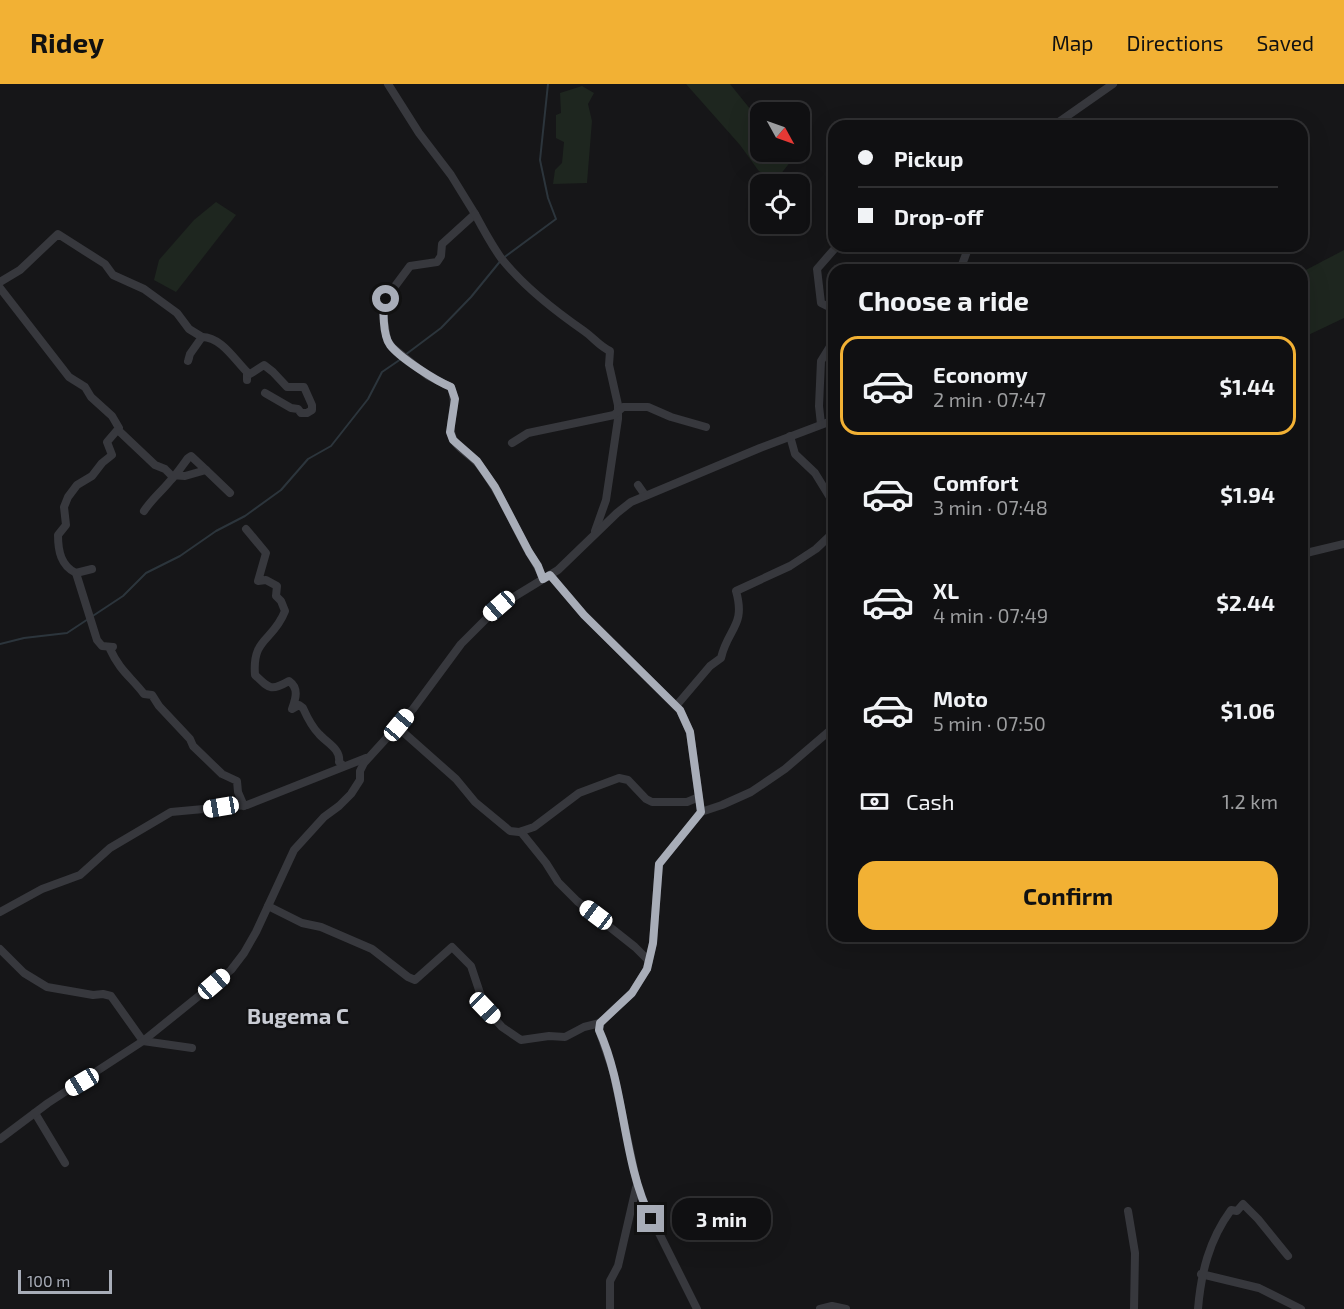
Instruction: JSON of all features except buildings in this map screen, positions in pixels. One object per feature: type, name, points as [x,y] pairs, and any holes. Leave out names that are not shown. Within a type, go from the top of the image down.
[{"type":"street","points":[[388,84],[418,133],[451,175],[502,259],[549,305],[587,333],[601,347],[610,351],[609,365],[619,409],[606,500],[593,536]]},
{"type":"street","points":[[1062,120],[1113,84]]},
{"type":"street","points":[[475,214],[442,244],[441,256],[437,262],[414,264],[408,267],[384,301],[383,314],[387,337],[392,347],[428,376],[451,387],[455,399],[450,432],[453,440],[477,461],[495,487],[538,566],[676,706],[685,719],[690,732],[701,812]]},
{"type":"street","points":[[0,282],[20,270],[58,234],[105,264],[113,275],[144,289],[177,313],[189,329],[202,337],[210,337],[218,343],[247,376],[264,365],[287,387],[304,387],[312,410],[307,413],[301,412],[265,393]]},
{"type":"street","points":[[828,307],[821,303],[817,269],[832,252]]},
{"type":"street","points":[[0,288],[69,376],[85,387],[91,397],[112,416],[118,430],[155,465],[175,476],[185,476],[206,470]]},
{"type":"street","points":[[189,358],[188,361],[202,337]]},
{"type":"street","points":[[821,424],[819,406],[821,361],[828,350]]},
{"type":"street","points":[[512,443],[528,433],[614,415],[626,406],[648,407],[671,417],[706,427]]},
{"type":"street","points":[[0,1139],[35,1113],[144,1041],[231,970],[244,953],[294,850],[324,817],[339,807],[351,794],[360,780],[360,771],[370,755],[399,725],[476,628],[508,599],[547,577],[625,506],[645,495],[828,422]]},
{"type":"street","points":[[92,569],[76,573],[69,570],[58,549],[58,535],[66,525],[64,507],[68,497],[77,485],[92,476],[112,455],[106,442],[118,430]]},
{"type":"street","points":[[790,436],[795,454],[815,473],[828,494]]},
{"type":"street","points":[[144,511],[191,456],[230,493]]},
{"type":"street","points":[[638,485],[645,495]]},
{"type":"street","points":[[246,529],[266,553],[258,581],[266,580],[277,586],[276,596],[285,611],[278,626],[255,653],[255,675],[266,687],[273,688],[289,681],[295,685],[297,691],[292,709],[299,705],[303,708],[319,735],[337,751],[340,756],[339,762],[344,766]]},
{"type":"street","points":[[676,706],[710,666],[721,658],[729,637],[734,632],[740,612],[736,591],[797,562],[828,538]]},
{"type":"street","points":[[1308,553],[1344,544]]},
{"type":"street","points":[[76,573],[97,640],[102,646],[113,647],[110,650],[120,669],[126,676],[132,678],[144,694],[152,695],[159,706],[190,739],[193,746],[222,774],[237,781],[238,792],[244,806]]},
{"type":"street","points":[[399,725],[403,732],[456,779],[474,802],[510,831],[521,832],[534,827],[579,793],[619,778],[628,780],[652,802],[687,802],[699,797]]},
{"type":"street","points":[[268,906],[372,949],[415,980],[452,947],[471,966],[485,1008],[502,1027],[521,1040],[549,1036],[565,1037],[592,1024],[600,1023],[632,993],[641,981],[649,961],[656,918],[656,877],[659,864],[701,812],[751,792],[785,769],[828,732]]},
{"type":"street","points":[[0,912],[42,889],[80,875],[110,848],[171,812],[244,806],[354,764],[370,755]]},
{"type":"street","points":[[521,832],[558,882],[577,901],[649,961]]},
{"type":"street","points":[[0,950],[24,973],[47,987],[111,996],[144,1041],[192,1048]]},
{"type":"street","points":[[600,1023],[599,1030],[612,1071],[637,1183],[647,1210],[683,1277],[697,1309]]},
{"type":"street","points":[[35,1113],[65,1163]]},
{"type":"street","points":[[610,1309],[610,1281],[618,1266],[637,1183]]},
{"type":"street","points":[[1198,1309],[1201,1274],[1222,1221],[1231,1210],[1237,1211],[1243,1204],[1288,1256]]},
{"type":"street","points":[[1128,1211],[1135,1253],[1134,1309]]},
{"type":"street","points":[[1201,1274],[1259,1288],[1301,1309]]},
{"type":"street","points":[[820,1309],[832,1306],[846,1309]]},
{"type":"shaded area","points":[[686,84],[730,84],[750,109],[750,159]]},
{"type":"shaded area","points":[[582,86],[594,93],[588,104],[592,121],[587,183],[553,184],[555,170],[562,163],[564,142],[556,138],[556,115],[561,113],[560,93]]},
{"type":"shaded area","points":[[752,162],[790,162],[781,174],[762,174]]},
{"type":"shaded area","points":[[216,202],[236,215],[176,292],[154,280],[159,260],[194,220]]},
{"type":"shaded area","points":[[1344,250],[1344,318],[1308,335],[1308,269]]},
{"type":"waterway","points":[[405,355],[441,328],[471,297],[502,259],[556,219],[548,198],[540,160],[548,84]]},
{"type":"waterway","points":[[0,644],[24,638],[67,633],[123,596],[146,573],[180,556],[216,531],[245,516],[281,490],[308,459],[331,446],[368,399],[382,372],[401,359]]},
{"type":"district","name":"Bugema C","points":[[298,1015]]},
{"type":"route","points":[[386,299],[383,314],[389,344],[428,376],[442,385],[451,387],[455,399],[450,432],[453,440],[477,461],[495,487],[543,579],[550,575],[584,615],[664,693],[680,710],[690,732],[701,812],[659,864],[656,877],[656,918],[647,969],[632,993],[600,1023],[599,1030],[612,1071],[639,1193],[651,1219]]}]
